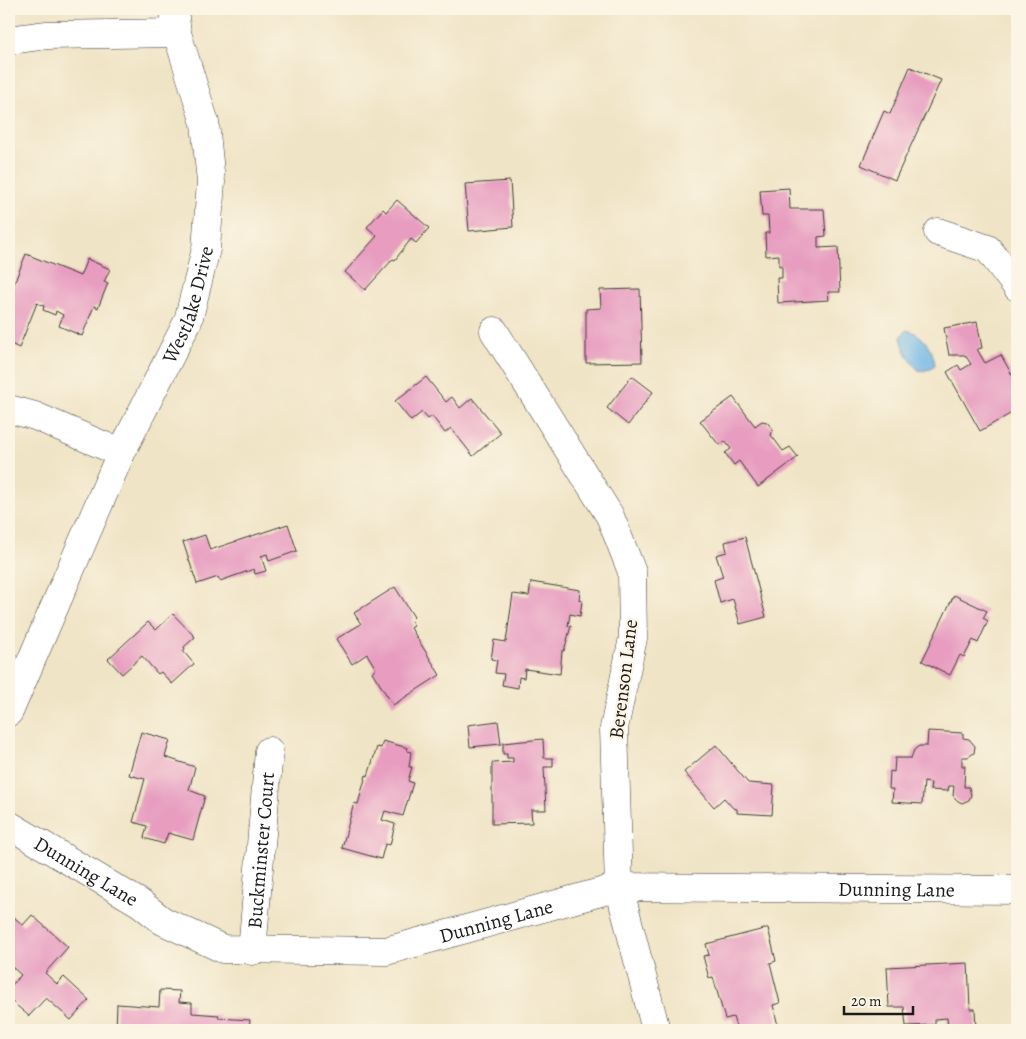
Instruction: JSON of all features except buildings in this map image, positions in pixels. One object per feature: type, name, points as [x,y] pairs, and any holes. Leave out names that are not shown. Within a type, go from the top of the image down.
[{"type":"street","name":"Westlake Drive","points":[[9,40],[176,21],[205,122],[211,182],[206,249],[188,321],[121,453],[9,712]]},
{"type":"street","points":[[938,232],[988,249],[1017,287]]},
{"type":"street","name":"Berenson Lane","points":[[494,331],[610,516],[632,572],[633,638],[614,728],[619,887],[656,1030]]},
{"type":"street","points":[[9,409],[34,416],[121,453]]},
{"type":"street","name":"Buckminster Court","points":[[252,951],[269,750]]},
{"type":"street","name":"Dunning Lane","points":[[9,825],[140,903],[163,921],[223,949],[252,951],[386,951],[619,887],[1017,890]]},
{"type":"water","points":[[906,330],[917,334],[926,343],[934,359],[935,365],[931,369],[920,371],[911,361],[903,346],[901,337]]}]
